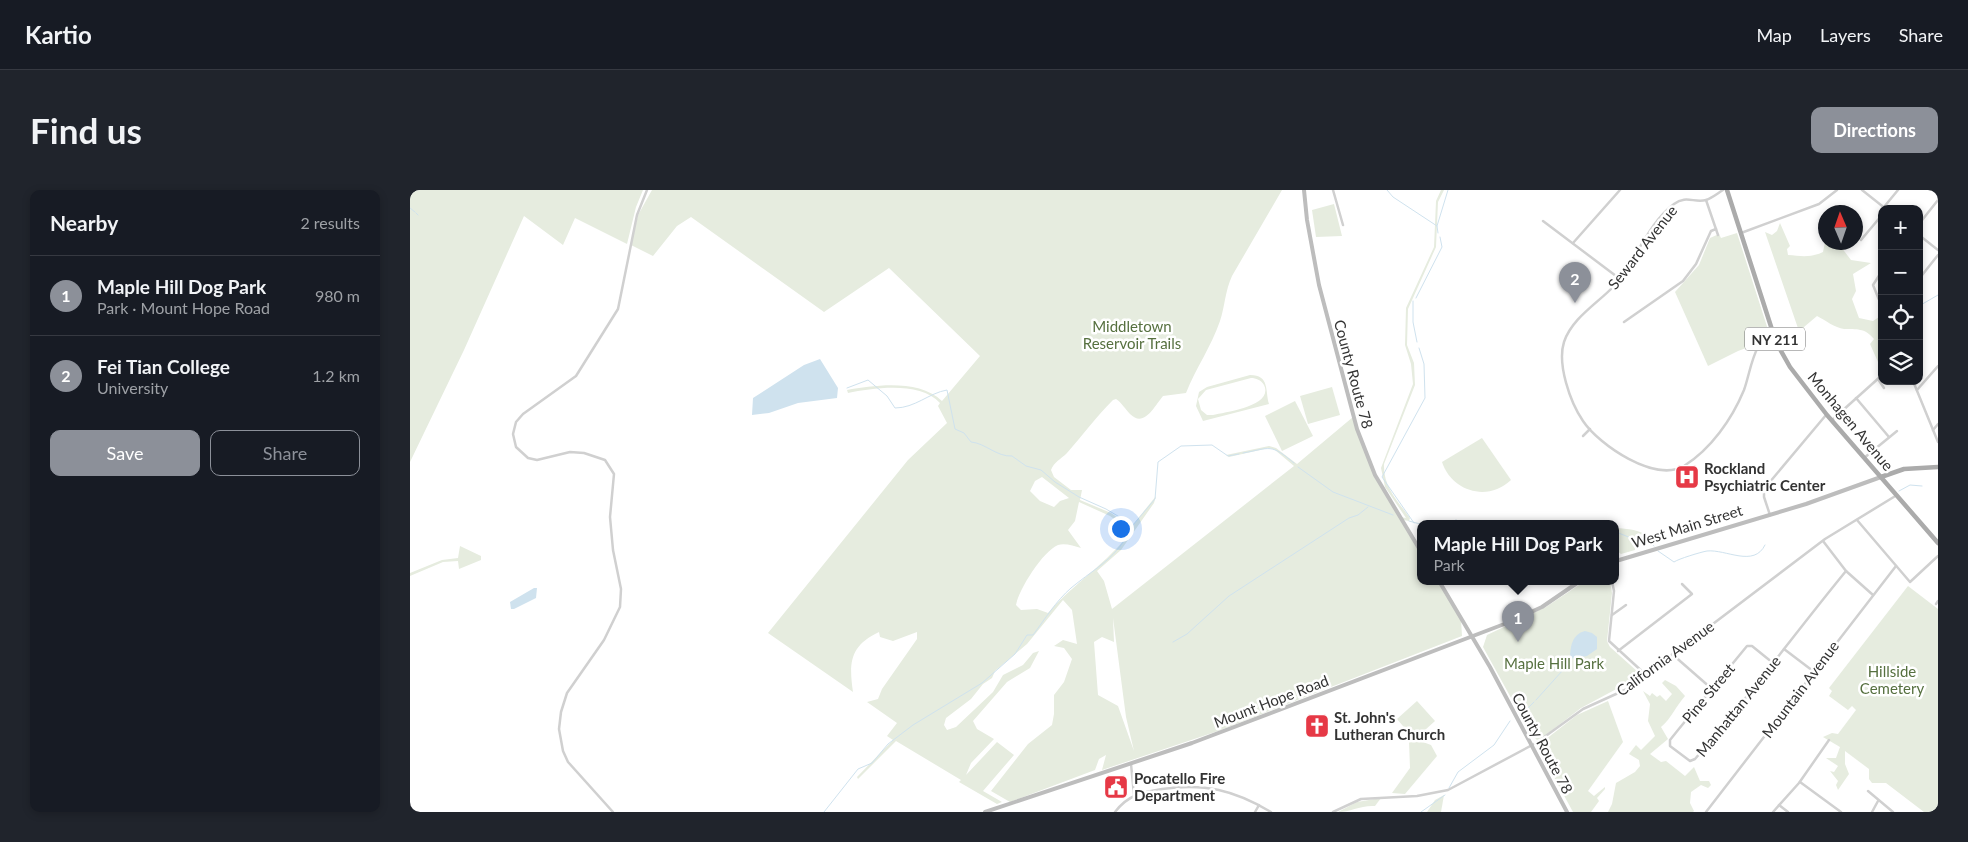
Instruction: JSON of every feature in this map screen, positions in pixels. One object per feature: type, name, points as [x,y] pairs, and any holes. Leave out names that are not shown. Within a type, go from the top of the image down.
[{"type":"main road","name":"Monhagen Avenue","points":[[1727,190],[1780,350],[1790,367],[1827,415],[1938,543]]},
{"type":"main road","name":"West Main Street","points":[[1881,477],[1904,469],[1938,467]]},
{"type":"street","points":[[613,812],[568,762],[563,751],[559,729],[561,712],[567,694],[604,640],[620,607],[621,589],[610,523],[614,474],[605,460],[584,453],[570,452],[537,460],[528,458],[516,448],[513,434],[516,422],[523,414],[576,376],[618,309],[637,215],[647,190]]},
{"type":"street","name":"County Route 78","points":[[1304,190],[1307,220],[1319,285],[1357,429],[1375,475],[1417,545]]},
{"type":"street","points":[[1333,190],[1343,225]]},
{"type":"street","points":[[1573,243],[1620,190]]},
{"type":"street","points":[[1718,235],[1706,200],[1723,190]]},
{"type":"street","points":[[1741,233],[1820,204],[1837,190]]},
{"type":"street","points":[[1862,190],[1881,205]]},
{"type":"street","points":[[1887,205],[1898,190]]},
{"type":"street","name":"Seward Avenue","points":[[1706,200],[1683,199],[1669,208],[1620,279],[1577,321],[1568,334],[1563,346],[1562,362],[1578,413],[1590,429],[1615,450],[1638,463],[1664,470],[1681,467],[1706,447],[1724,427],[1740,398],[1758,347]]},
{"type":"street","points":[[1923,219],[1938,200]]},
{"type":"street","points":[[1863,238],[1878,220]]},
{"type":"street","points":[[1543,221],[1620,279]]},
{"type":"street","points":[[1624,322],[1683,281],[1696,264],[1711,232],[1716,229]]},
{"type":"street","points":[[1923,238],[1938,250]]},
{"type":"street","points":[[1923,274],[1938,255]]},
{"type":"street","points":[[1878,277],[1873,285],[1878,297]]},
{"type":"street","points":[[1916,390],[1938,366]]},
{"type":"street","points":[[1832,420],[1878,380]]},
{"type":"street","points":[[1914,385],[1938,442]]},
{"type":"street","points":[[1856,398],[1888,437]]},
{"type":"street","points":[[1770,515],[1763,494],[1764,489],[1827,415]]},
{"type":"street","points":[[1933,430],[1938,424]]},
{"type":"street","points":[[1583,436],[1590,429]]},
{"type":"street","points":[[1864,458],[1897,431]]},
{"type":"street","name":"West Main Street","points":[[1619,560],[1770,515],[1881,477]]},
{"type":"street","name":"California Avenue","points":[[1333,812],[1361,799],[1417,796],[1448,790],[1532,746],[1578,712],[1619,694],[1823,541],[1897,495]]},
{"type":"street","points":[[1857,520],[1910,582],[1938,556]]},
{"type":"street","points":[[1823,541],[1846,571],[1873,595]]},
{"type":"street","name":"Mountain Avenue","points":[[1706,812],[1896,566]]},
{"type":"street","name":"Manhattan Avenue","points":[[1669,742],[1670,746],[1692,761],[1774,663],[1846,571]]},
{"type":"street","points":[[1618,651],[1692,594],[1682,584]]},
{"type":"street","name":"County Route 78","points":[[1441,585],[1473,636],[1567,812]]},
{"type":"street","name":"Mount Hope Road","points":[[985,812],[1192,743],[1523,617],[1574,585]]},
{"type":"street","points":[[1613,585],[1614,591],[1609,641],[1645,674]]},
{"type":"street","points":[[1612,614],[1626,605]]},
{"type":"street","name":"Pine Street","points":[[1669,742],[1750,646],[1774,663]]},
{"type":"street","points":[[1784,649],[1813,672]]},
{"type":"street","points":[[1672,654],[1712,689]]},
{"type":"street","points":[[1773,812],[1800,782],[1829,740]]},
{"type":"street","points":[[1131,763],[1134,794]]},
{"type":"street","points":[[1800,782],[1841,812]]},
{"type":"street","points":[[1115,812],[1134,794],[1184,786],[1204,786],[1227,792],[1271,812]]},
{"type":"street","points":[[1868,791],[1893,812]]},
{"type":"street","points":[[1872,812],[1878,801]]},
{"type":"street","points":[[1256,812],[1259,805]]},
{"type":"street","points":[[1779,805],[1788,812]]},
{"type":"green space","points":[[410,190],[643,190],[636,207],[627,244],[575,218],[563,245],[524,216],[464,350],[410,462]]},
{"type":"green space","name":"Middletown Reservoir Trails","points":[[652,190],[1282,190],[1232,276],[1216,331],[1186,393],[1163,396],[1148,414],[1140,419],[1130,414],[1116,399],[1113,400],[1067,453],[1052,467],[1051,470],[1054,477],[1071,490],[1082,490],[1080,500],[1111,513],[1131,527],[1156,496],[1154,503],[1121,550],[1097,571],[1104,581],[1112,609],[1294,466],[1275,450],[1269,448],[1229,457],[1226,455],[1269,446],[1276,448],[1297,464],[1353,417],[1373,471],[1400,517],[1406,518],[1385,487],[1381,468],[1413,384],[1411,364],[1405,345],[1406,308],[1434,247],[1436,201],[1441,190],[1444,190],[1438,202],[1436,247],[1408,309],[1407,345],[1414,363],[1415,385],[1384,464],[1384,472],[1396,500],[1410,518],[1409,521],[1403,520],[1417,544],[1417,585],[1441,585],[1461,620],[1462,636],[1218,731],[1102,770],[1106,755],[1099,759],[1095,770],[1010,802],[991,791],[1028,744],[1052,725],[1054,695],[1064,682],[1072,659],[1064,648],[1054,646],[1063,640],[1077,644],[1072,610],[1063,600],[1027,644],[995,671],[992,678],[983,684],[971,699],[946,718],[944,725],[947,730],[956,727],[993,692],[1003,675],[1023,665],[1033,653],[1039,651],[1030,668],[1007,682],[973,721],[977,729],[994,739],[971,763],[966,775],[997,742],[1014,755],[983,791],[1002,802],[997,804],[896,741],[858,779],[857,777],[893,740],[887,736],[897,723],[867,702],[878,699],[882,689],[917,639],[917,632],[893,641],[880,637],[879,632],[862,643],[853,657],[851,673],[853,692],[768,633],[908,460],[947,423],[938,406],[940,403],[921,391],[883,388],[848,393],[847,390],[897,385],[922,389],[942,401],[980,356],[889,268],[824,312],[691,217],[677,226],[653,256],[631,245],[638,215]],"holes":[[[1042,477],[1069,498],[1060,501],[1054,507],[1040,501],[1030,491],[1035,481]],[[1079,502],[1110,516],[1131,531],[1112,553],[1048,613],[1037,609],[1021,610],[1016,605],[1018,598],[1032,571],[1039,562],[1058,545],[1070,545],[1081,548],[1068,530],[1075,521]],[[1113,618],[1126,717],[1134,751],[1118,706],[1098,695],[1094,642],[1102,637],[1114,642]]]},
{"type":"green space","points":[[1334,204],[1342,236],[1316,237],[1312,210]]},
{"type":"green space","points":[[1780,223],[1790,246],[1787,249],[1788,255],[1805,256],[1814,255],[1823,252],[1823,250],[1843,250],[1851,260],[1871,263],[1853,274],[1856,291],[1852,299],[1859,318],[1873,321],[1878,318],[1878,362],[1870,344],[1874,339],[1864,331],[1834,326],[1817,316],[1804,327],[1801,337],[1765,232],[1772,235],[1777,231]]},
{"type":"green space","points":[[1737,233],[1771,339],[1738,351],[1708,366],[1675,292],[1699,265],[1710,238],[1719,234],[1721,238]]},
{"type":"green space","points":[[1250,375],[1256,376],[1261,378],[1266,385],[1269,404],[1203,421],[1196,406],[1199,392],[1207,387]],"holes":[[[1251,378],[1258,380],[1264,385],[1265,392],[1256,403],[1237,410],[1213,415],[1207,415],[1201,410],[1198,399],[1206,390]]]},
{"type":"green space","points":[[1332,387],[1340,415],[1308,424],[1300,396]]},
{"type":"green space","points":[[1295,401],[1313,436],[1282,451],[1265,416]]},
{"type":"green space","points":[[1482,438],[1511,480],[1502,487],[1482,492],[1462,487],[1454,481],[1442,462]]},
{"type":"green space","points":[[1619,528],[1638,531],[1649,538],[1648,540],[1635,542],[1635,550],[1621,554],[1619,552]]},
{"type":"green space","points":[[460,546],[481,556],[481,560],[459,569],[458,561],[443,562],[410,576],[410,573],[442,560],[458,558]]},
{"type":"green space","name":"Maple Hill Park","points":[[1579,585],[1611,585],[1612,593],[1607,641],[1610,647],[1638,672],[1622,686],[1581,708],[1538,741],[1531,734],[1483,647],[1487,635],[1546,607]]},
{"type":"green space","name":"Hillside Cemetery","points":[[1908,586],[1938,609],[1938,812],[1924,812],[1886,783],[1872,783],[1869,779],[1869,769],[1845,751],[1845,764],[1849,774],[1838,790],[1836,785],[1838,781],[1830,771],[1834,772],[1838,766],[1826,758],[1836,758],[1840,747],[1823,737],[1832,733],[1838,734],[1856,710],[1852,706],[1848,710],[1829,696],[1832,691],[1829,688]]},
{"type":"green space","points":[[1665,680],[1676,686],[1685,696],[1661,727],[1668,739],[1650,754],[1661,762],[1666,761],[1685,776],[1694,767],[1700,781],[1709,781],[1711,785],[1708,788],[1701,785],[1691,792],[1690,803],[1693,812],[1608,812],[1612,804],[1616,783],[1635,772],[1640,766],[1639,760],[1629,754],[1636,745],[1641,750],[1655,736],[1648,721],[1650,704],[1643,691],[1650,696],[1652,693],[1657,697],[1660,695],[1666,701],[1672,694],[1662,683]]},
{"type":"green space","points":[[1417,701],[1435,721],[1415,739],[1431,745],[1437,756],[1405,794],[1392,793],[1410,768],[1409,741],[1414,739],[1397,719]]},
{"type":"green space","name":"Maple Hill Park","points":[[1608,701],[1623,742],[1588,791],[1594,796],[1605,787],[1597,798],[1599,801],[1591,812],[1573,812],[1542,755],[1541,743],[1577,715]]},
{"type":"green space","points":[[1444,795],[1441,812],[1427,812],[1435,800]]},
{"type":"green space","points":[[1381,798],[1375,806],[1338,812],[1357,802]]},
{"type":"water","points":[[820,359],[838,388],[837,398],[798,403],[769,413],[752,415],[753,398],[804,365]]},
{"type":"water","points":[[537,588],[536,598],[511,609],[510,602]]},
{"type":"water","points":[[1585,631],[1597,637],[1597,649],[1587,656],[1570,659],[1571,646],[1575,638]]},
{"type":"waterway","points":[[1387,190],[1393,197],[1437,226]]},
{"type":"waterway","points":[[1438,233],[1437,226],[1448,190]]},
{"type":"waterway","points":[[410,208],[415,212]]},
{"type":"waterway","points":[[1416,298],[1442,247],[1440,237]]},
{"type":"waterway","points":[[1923,304],[1938,295]]},
{"type":"waterway","points":[[1413,301],[1413,322],[1417,342]]},
{"type":"waterway","points":[[1414,523],[1382,477],[1425,398],[1424,364],[1419,348]]},
{"type":"waterway","points":[[847,388],[868,380],[887,396],[895,408],[909,406],[947,390],[955,429],[964,433],[971,442],[1001,454],[1012,456],[1026,466],[1041,470],[1055,482],[1079,497],[1106,509],[1133,525],[1155,499],[1158,462],[1181,446],[1212,445],[1228,456],[1239,454]]},
{"type":"waterway","points":[[1243,453],[1270,449],[1280,452],[1294,463]]},
{"type":"waterway","points":[[1298,467],[1333,492],[1393,515]]},
{"type":"waterway","points":[[1899,491],[1910,485],[1922,486]]},
{"type":"waterway","points":[[1173,642],[1187,634],[1229,596],[1368,507]]},
{"type":"waterway","points":[[1409,521],[1417,523]]},
{"type":"waterway","points":[[824,812],[858,769],[872,763],[888,744],[913,725],[982,683],[1015,654],[1027,635],[1033,635],[1066,593],[1106,561],[1120,547],[1133,526]]},
{"type":"waterway","points":[[1619,533],[1631,538],[1646,539],[1654,546]]},
{"type":"waterway","points":[[1658,551],[1674,562],[1707,551],[1739,556],[1754,555],[1760,552],[1765,545]]},
{"type":"waterway","points":[[1536,700],[1563,670]]},
{"type":"waterway","points":[[1521,715],[1534,702]]},
{"type":"waterway","points":[[1449,788],[1458,772],[1494,745],[1510,721]]},
{"type":"waterway","points":[[1421,812],[1445,795]]},
{"type":"place","name":"Fei Tian College","points":[[1575,303]]},
{"type":"place","name":"Rockland Psychiatric Center","points":[[1687,477]]},
{"type":"place","name":"Maple Hill Dog Park","points":[[1518,642]]},
{"type":"place","name":"St. John's Lutheran Church","points":[[1317,726]]},
{"type":"place","name":"Pocatello Fire Department","points":[[1116,787]]}]
